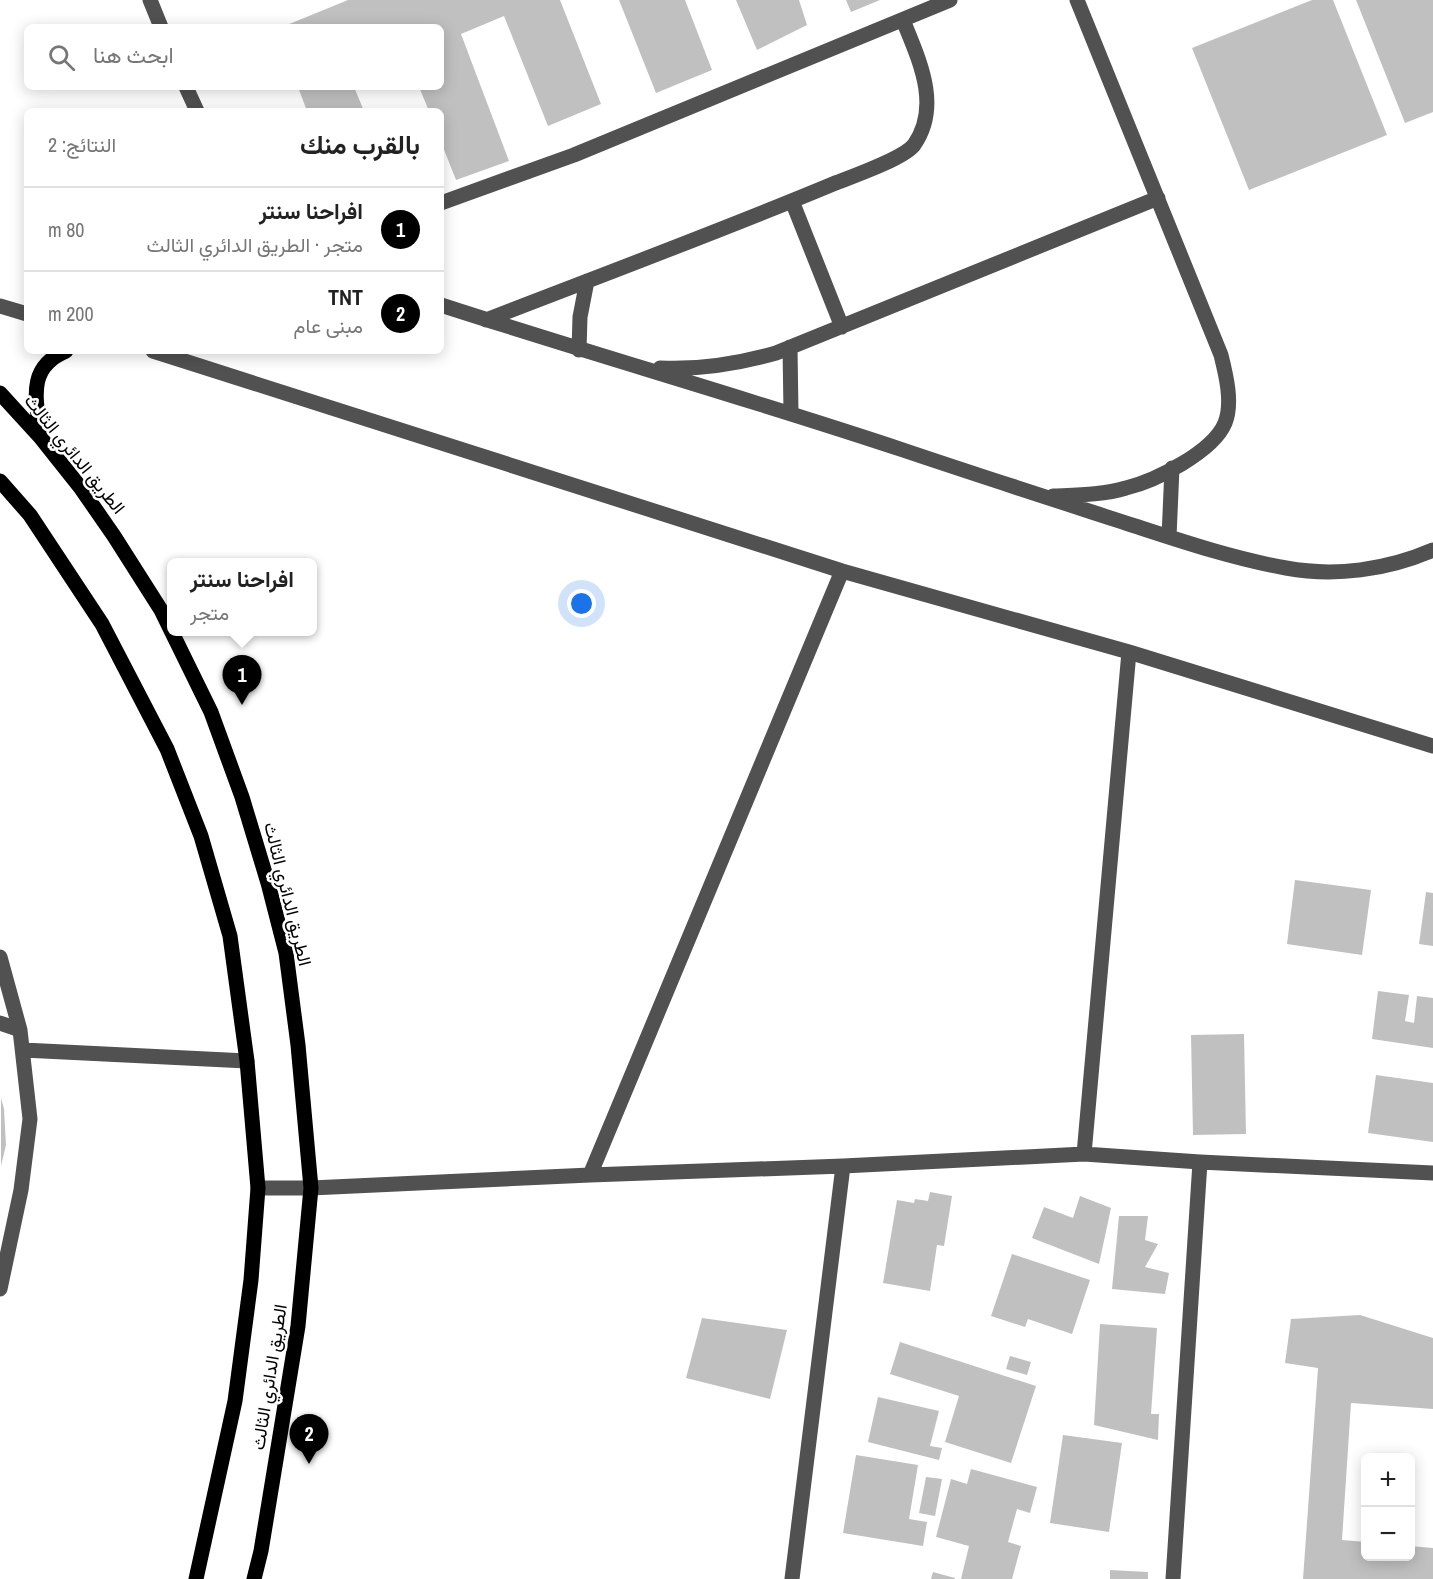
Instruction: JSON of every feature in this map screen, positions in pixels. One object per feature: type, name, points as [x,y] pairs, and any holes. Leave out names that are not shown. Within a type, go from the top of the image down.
[{"type":"main road","points":[[41,438],[37,403],[38,379],[42,367],[50,359],[60,354]]},
{"type":"main road","name":"الطريق الدائري الثالث","points":[[0,393],[41,438],[80,487],[114,536],[167,622]]},
{"type":"main road","name":"الطريق الدائري الثالث","points":[[0,481],[30,515],[102,624],[167,748],[201,836],[230,936],[248,1061],[258,1188],[251,1280],[235,1401],[196,1579]]},
{"type":"main road","name":"الطريق الدائري الثالث","points":[[174,636],[211,712],[238,786],[268,883],[286,953],[298,1045],[311,1188],[298,1326],[261,1551],[254,1579]]},
{"type":"street","points":[[150,0],[160,24]]},
{"type":"street","points":[[444,202],[574,155],[950,0]]},
{"type":"street","points":[[1041,496],[1095,494],[1126,489],[1172,468],[1199,452],[1218,434],[1225,423],[1228,391],[1221,355],[1077,0]]},
{"type":"street","points":[[486,320],[792,201],[888,161],[912,147],[921,132],[926,113],[927,90],[922,68],[903,20]]},
{"type":"street","points":[[187,90],[196,108]]},
{"type":"street","points":[[636,367],[700,369],[747,361],[842,327],[1158,198]]},
{"type":"street","points":[[792,201],[842,327]]},
{"type":"street","points":[[579,350],[580,317],[587,281]]},
{"type":"street","points":[[0,306],[24,313]]},
{"type":"street","points":[[444,306],[579,350],[791,413],[1170,537],[1287,569],[1310,571],[1379,568],[1407,561],[1433,550]]},
{"type":"street","points":[[790,347],[791,413]]},
{"type":"street","points":[[162,354],[842,571],[1129,652],[1433,746]]},
{"type":"street","points":[[1170,537],[1172,468]]},
{"type":"street","points":[[590,1175],[842,571]]},
{"type":"street","points":[[1084,1154],[1129,652]]},
{"type":"street","points":[[0,957],[20,1029],[30,1119],[21,1190],[0,1289]]},
{"type":"street","points":[[0,1023],[20,1029]]},
{"type":"street","points":[[23,1050],[248,1061]]},
{"type":"street","points":[[258,1188],[311,1188],[1084,1154],[1433,1173]]},
{"type":"street","points":[[1173,1579],[1200,1162]]},
{"type":"street","points":[[792,1579],[843,1166]]},
{"type":"building","points":[[348,0],[560,0],[601,104],[548,126],[504,16],[461,34],[509,161],[456,180],[444,150],[444,108],[428,108],[420,90],[444,90],[444,24],[289,24]]},
{"type":"building","points":[[619,0],[685,0],[712,70],[656,93]]},
{"type":"building","points":[[736,0],[799,0],[807,25],[757,50]]},
{"type":"building","points":[[846,0],[880,0],[851,12]]},
{"type":"building","points":[[1312,0],[1333,0],[1387,135],[1249,190],[1192,48]]},
{"type":"building","points":[[1356,0],[1433,0],[1433,112],[1405,123]]},
{"type":"building","points":[[299,90],[355,90],[363,108],[306,108]]},
{"type":"building","points":[[1295,880],[1371,890],[1362,955],[1287,944]]},
{"type":"building","points":[[1426,892],[1433,893],[1433,946],[1419,944]]},
{"type":"building","points":[[1378,991],[1409,995],[1405,1021],[1414,1023],[1417,996],[1433,998],[1433,1048],[1372,1039]]},
{"type":"building","points":[[1244,1034],[1246,1134],[1193,1135],[1191,1035]]},
{"type":"building","points":[[1376,1075],[1433,1083],[1433,1142],[1368,1133]]},
{"type":"building","points":[[1,1098],[4,1109],[6,1145],[1,1166]]},
{"type":"building","points":[[930,1192],[952,1196],[944,1246],[937,1245],[930,1291],[883,1283],[897,1200],[914,1203],[915,1199],[928,1201]]},
{"type":"building","points":[[1080,1196],[1111,1208],[1099,1264],[1032,1238],[1044,1207],[1073,1218]]},
{"type":"building","points":[[1119,1216],[1148,1216],[1145,1240],[1158,1244],[1145,1267],[1169,1273],[1165,1294],[1112,1289]]},
{"type":"building","points":[[1012,1254],[1090,1280],[1072,1334],[1028,1319],[1025,1327],[991,1316]]},
{"type":"building","points":[[1360,1315],[1433,1338],[1433,1409],[1351,1403],[1342,1540],[1361,1542],[1361,1561],[1415,1561],[1415,1546],[1433,1548],[1433,1579],[1303,1579],[1318,1368],[1285,1363],[1291,1319]]},
{"type":"building","points":[[702,1318],[787,1330],[770,1399],[686,1378]]},
{"type":"building","points":[[1100,1324],[1157,1328],[1151,1414],[1159,1414],[1158,1440],[1094,1425]]},
{"type":"building","points":[[900,1342],[1036,1386],[1011,1463],[945,1442],[959,1396],[890,1374]]},
{"type":"building","points":[[1010,1356],[1031,1362],[1027,1375],[1006,1369]]},
{"type":"building","points":[[878,1397],[939,1411],[930,1446],[942,1448],[939,1460],[868,1442]]},
{"type":"building","points":[[1063,1435],[1122,1443],[1109,1532],[1050,1523]]},
{"type":"building","points":[[856,1455],[918,1465],[909,1519],[927,1522],[923,1546],[843,1533]]},
{"type":"building","points":[[971,1469],[1037,1487],[1030,1513],[1017,1509],[1008,1542],[1021,1546],[1012,1579],[961,1579],[969,1546],[936,1537],[951,1479],[967,1484]]},
{"type":"building","points":[[926,1477],[942,1479],[935,1516],[919,1513]]},
{"type":"building","points":[[1110,1570],[1148,1572],[1148,1579],[1110,1579]]},
{"type":"building","points":[[933,1572],[955,1578],[955,1579],[931,1579]]},
{"type":"place","name":"افراحنا سنتر","points":[[242,705]]},
{"type":"place","name":"TNT","points":[[309,1464]]}]
